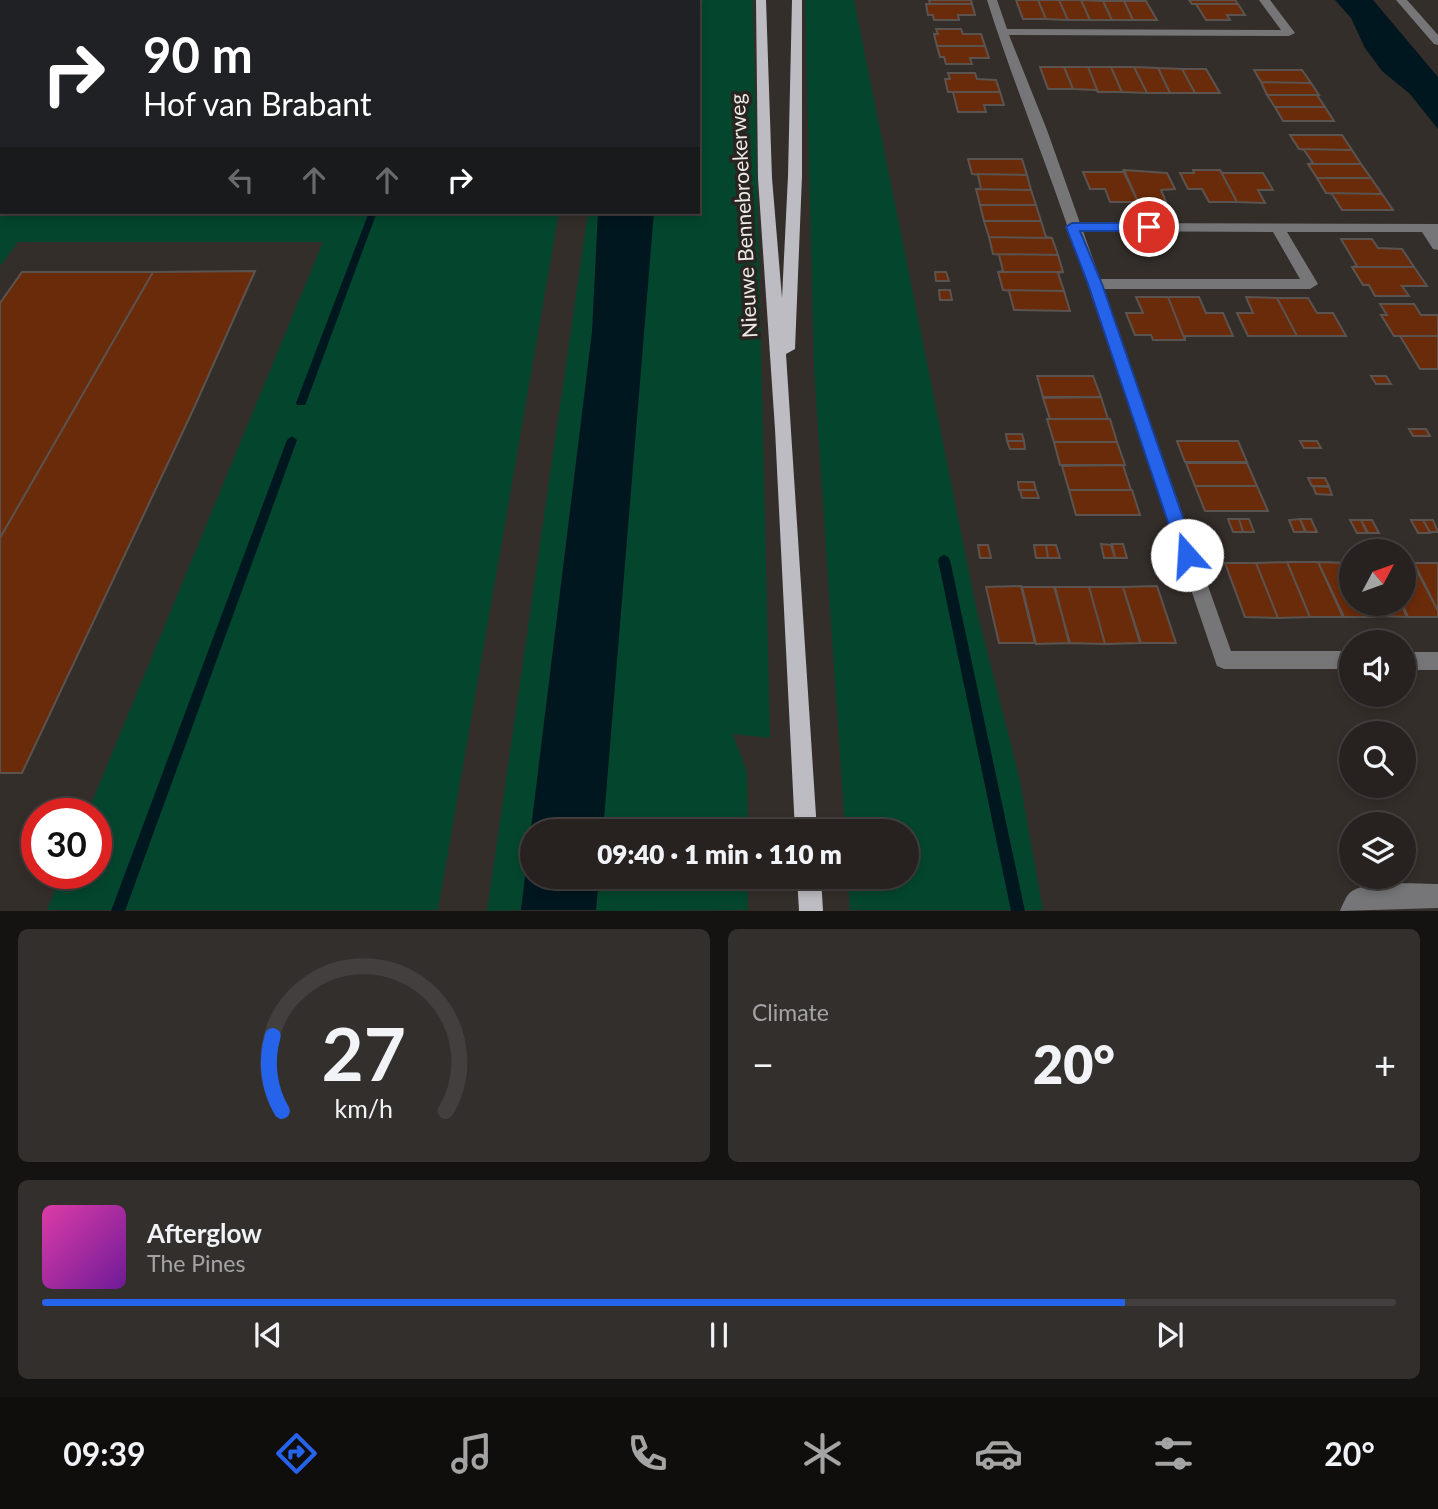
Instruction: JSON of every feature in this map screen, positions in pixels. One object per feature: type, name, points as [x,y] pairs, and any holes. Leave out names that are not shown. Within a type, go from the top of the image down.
[{"type":"main road","name":"Nieuwe Bennebroekerweg","points":[[761,0],[765,178],[784,429],[805,819]]},
{"type":"main road","name":"Nieuwe Bennebroekerweg","points":[[784,429],[795,176],[797,0]]},
{"type":"main road","points":[[810,889],[811,911]]},
{"type":"street","points":[[992,0],[1013,64],[1041,130],[1072,227],[1095,284],[1224,660],[1339,660]]},
{"type":"street","points":[[1003,32],[1289,33],[1264,0]]},
{"type":"street","points":[[1401,0],[1438,42]]},
{"type":"street","points":[[1072,227],[1432,228],[1438,246]]},
{"type":"street","points":[[1095,284],[1310,284],[1277,227]]},
{"type":"street","points":[[1416,660],[1438,661]]},
{"type":"street","points":[[1352,911],[1358,901],[1376,897],[1438,896]]},
{"type":"green space","points":[[700,0],[753,0],[770,738],[733,734],[747,772],[748,819],[604,819],[649,214],[700,214]]},
{"type":"green space","points":[[805,0],[854,0],[977,612],[1019,776],[1043,910],[850,910],[849,889],[919,889],[919,819],[844,819],[814,369]]},
{"type":"green space","points":[[0,214],[559,214],[438,910],[47,910],[56,889],[112,889],[112,798],[94,798],[323,242],[18,242],[0,266]]},
{"type":"green space","points":[[588,214],[598,214],[592,332],[532,819],[520,819],[520,889],[524,889],[521,910],[487,911]]},
{"type":"green space","points":[[598,889],[748,889],[748,910],[596,911]]},
{"type":"water","points":[[1335,0],[1373,0],[1438,77],[1438,129],[1410,94],[1382,71],[1365,48],[1351,18]]},
{"type":"water","points":[[598,214],[654,214],[604,819],[532,819],[592,332]]},
{"type":"water","points":[[524,889],[598,889],[596,910],[521,910]]},
{"type":"building","points":[[929,0],[971,0],[972,4],[930,4]]},
{"type":"building","points":[[1016,0],[1038,0],[1046,19],[1023,19]]},
{"type":"building","points":[[1038,0],[1059,0],[1068,20],[1046,19]]},
{"type":"building","points":[[1059,0],[1081,0],[1090,20],[1068,20]]},
{"type":"building","points":[[1081,0],[1103,1],[1112,20],[1090,20]]},
{"type":"building","points":[[1189,0],[1235,0],[1238,4],[1192,4]]},
{"type":"building","points":[[1103,1],[1124,1],[1133,20],[1112,20]]},
{"type":"building","points":[[1124,1],[1146,1],[1157,20],[1133,20]]},
{"type":"building","points":[[926,4],[972,4],[975,15],[958,15],[959,20],[934,20],[933,15],[928,15]]},
{"type":"building","points":[[1196,4],[1238,4],[1245,15],[1227,15],[1230,20],[1206,20]]},
{"type":"building","points":[[936,29],[961,29],[963,34],[981,34],[985,46],[937,46],[934,34],[938,34]]},
{"type":"building","points":[[937,46],[985,46],[989,58],[970,58],[972,64],[946,64],[944,57],[940,57]]},
{"type":"building","points":[[1040,67],[1064,67],[1073,89],[1048,89]]},
{"type":"building","points":[[1064,67],[1088,67],[1098,92],[1073,89]]},
{"type":"building","points":[[1088,67],[1111,67],[1122,92],[1098,92]]},
{"type":"building","points":[[1111,67],[1134,67],[1147,93],[1122,92]]},
{"type":"building","points":[[1134,67],[1158,68],[1170,93],[1147,93]]},
{"type":"building","points":[[1158,68],[1182,69],[1195,93],[1170,93]]},
{"type":"building","points":[[1182,69],[1206,69],[1220,93],[1195,93]]},
{"type":"building","points":[[1254,70],[1302,70],[1311,83],[1261,82]]},
{"type":"building","points":[[948,73],[975,73],[977,79],[996,80],[1000,92],[948,92],[945,79],[950,79]]},
{"type":"building","points":[[1261,82],[1311,83],[1319,95],[1267,95]]},
{"type":"building","points":[[953,92],[1000,92],[1004,105],[984,105],[986,112],[958,112]]},
{"type":"building","points":[[1267,95],[1317,95],[1325,107],[1275,107]]},
{"type":"building","points":[[1275,107],[1325,107],[1334,121],[1283,121]]},
{"type":"building","points":[[1290,135],[1342,135],[1352,150],[1299,149]]},
{"type":"building","points":[[1299,149],[1352,150],[1361,164],[1308,164],[1313,163],[1304,150]]},
{"type":"building","points":[[968,159],[1022,159],[1027,175],[972,174]]},
{"type":"building","points":[[1308,164],[1361,164],[1371,178],[1317,178]]},
{"type":"building","points":[[1124,170],[1167,173],[1175,189],[1161,190],[1166,202],[1138,202]]},
{"type":"building","points":[[1193,170],[1220,170],[1237,202],[1209,202],[1202,189],[1188,189],[1180,173],[1194,173]]},
{"type":"building","points":[[1220,170],[1222,173],[1263,173],[1273,190],[1258,190],[1265,203],[1237,202]]},
{"type":"building","points":[[1083,172],[1124,172],[1138,202],[1110,202],[1105,189],[1090,189]]},
{"type":"building","points":[[972,174],[1027,175],[1031,190],[976,189],[981,189],[978,175]]},
{"type":"building","points":[[1317,178],[1371,178],[1382,194],[1326,193]]},
{"type":"building","points":[[976,189],[1031,190],[1036,205],[980,205]]},
{"type":"building","points":[[1326,193],[1382,194],[1393,210],[1342,210],[1332,194]]},
{"type":"building","points":[[980,205],[1036,205],[1041,221],[984,221]]},
{"type":"building","points":[[984,221],[1041,221],[1046,237],[1052,238],[989,237]]},
{"type":"building","points":[[989,237],[1052,238],[1058,255],[993,254]]},
{"type":"building","points":[[1341,239],[1372,239],[1378,248],[1402,249],[1414,267],[1352,267],[1357,266]]},
{"type":"building","points":[[993,254],[1058,255],[1063,272],[998,272],[1003,271],[999,255]]},
{"type":"building","points":[[1352,267],[1414,267],[1427,286],[1402,286],[1409,296],[1375,296],[1369,285],[1363,285]]},
{"type":"building","points":[[255,271],[193,410],[22,773],[0,773],[0,538],[153,272]]},
{"type":"building","points":[[22,272],[153,272],[0,538],[0,303]]},
{"type":"building","points":[[935,272],[946,272],[949,281],[936,281]]},
{"type":"building","points":[[998,272],[1063,272],[1058,273],[1064,291],[1003,290]]},
{"type":"building","points":[[939,290],[950,290],[952,300],[940,300]]},
{"type":"building","points":[[1003,290],[1064,291],[1070,311],[1014,310],[1009,291]]},
{"type":"building","points":[[1136,297],[1168,297],[1185,340],[1153,340],[1151,335],[1135,335],[1126,313],[1143,313]]},
{"type":"building","points":[[1168,297],[1199,297],[1206,313],[1223,313],[1233,336],[1185,336],[1185,340]]},
{"type":"building","points":[[1246,297],[1277,298],[1297,336],[1248,336],[1237,313],[1253,313]]},
{"type":"building","points":[[1277,298],[1308,298],[1317,313],[1333,313],[1346,336],[1297,336]]},
{"type":"building","points":[[1380,304],[1414,304],[1421,315],[1438,315],[1438,336],[1394,336],[1381,315],[1387,315]]},
{"type":"building","points":[[1400,336],[1438,336],[1438,369],[1420,369]]},
{"type":"building","points":[[1037,376],[1093,376],[1101,397],[1043,397]]},
{"type":"building","points":[[1371,376],[1386,376],[1391,384],[1376,384]]},
{"type":"building","points":[[1101,397],[1108,419],[1050,419],[1043,398]]},
{"type":"building","points":[[1047,419],[1110,419],[1117,442],[1054,442]]},
{"type":"building","points":[[1409,429],[1426,429],[1430,436],[1413,436]]},
{"type":"building","points":[[1006,434],[1022,434],[1024,441],[1007,441]]},
{"type":"building","points":[[1007,441],[1024,441],[1025,449],[1010,449]]},
{"type":"building","points":[[1177,441],[1238,441],[1247,462],[1185,462]]},
{"type":"building","points":[[1300,441],[1317,441],[1321,448],[1304,448]]},
{"type":"building","points":[[1054,442],[1117,442],[1125,465],[1060,465]]},
{"type":"building","points":[[1186,463],[1247,463],[1257,486],[1195,486]]},
{"type":"building","points":[[1123,465],[1131,490],[1069,490],[1062,466]]},
{"type":"building","points":[[1308,478],[1325,478],[1329,486],[1312,486]]},
{"type":"building","points":[[1018,482],[1034,482],[1036,490],[1019,490]]},
{"type":"building","points":[[1195,486],[1257,486],[1268,511],[1205,511]]},
{"type":"building","points":[[1313,486],[1329,487],[1332,495],[1316,494]]},
{"type":"building","points":[[1020,490],[1036,490],[1039,498],[1022,498]]},
{"type":"building","points":[[1069,490],[1132,490],[1140,515],[1076,515]]},
{"type":"building","points":[[1228,519],[1239,519],[1243,532],[1233,532]]},
{"type":"building","points":[[1239,519],[1249,519],[1254,532],[1243,532]]},
{"type":"building","points":[[1300,519],[1311,519],[1317,532],[1306,532]]},
{"type":"building","points":[[1300,519],[1305,532],[1294,532],[1289,520]]},
{"type":"building","points":[[1350,520],[1361,520],[1367,533],[1357,533]]},
{"type":"building","points":[[1361,520],[1372,520],[1379,533],[1368,533]]},
{"type":"building","points":[[1411,520],[1423,520],[1430,533],[1418,533]]},
{"type":"building","points":[[1423,520],[1433,520],[1438,532],[1430,532]]},
{"type":"building","points":[[1101,544],[1111,545],[1115,558],[1104,558]]},
{"type":"building","points":[[1112,544],[1123,544],[1127,558],[1115,558]]},
{"type":"building","points":[[978,545],[988,545],[991,558],[980,558]]},
{"type":"building","points":[[1034,545],[1046,545],[1048,558],[1036,558]]},
{"type":"building","points":[[1046,545],[1056,545],[1060,558],[1048,558]]},
{"type":"building","points":[[1287,562],[1310,617],[1278,618],[1256,563]]},
{"type":"building","points":[[1287,562],[1318,562],[1339,608],[1339,616],[1343,617],[1310,617]]},
{"type":"building","points":[[1318,562],[1339,563],[1339,606]]},
{"type":"building","points":[[1225,563],[1256,563],[1278,618],[1245,617]]},
{"type":"building","points":[[1416,563],[1438,563],[1438,611],[1416,567]]},
{"type":"building","points":[[1416,569],[1438,611],[1438,617],[1408,617],[1416,616]]},
{"type":"building","points":[[1021,586],[1035,643],[999,643],[986,587]]},
{"type":"building","points":[[1157,586],[1176,643],[1141,643],[1123,587]]},
{"type":"building","points":[[1022,587],[1054,587],[1070,643],[1036,644]]},
{"type":"building","points":[[1055,587],[1089,587],[1105,644],[1069,643]]},
{"type":"building","points":[[1089,587],[1123,587],[1140,643],[1105,644]]},
{"type":"building","points":[[1344,616],[1376,617],[1344,617]]},
{"type":"waterway","points":[[301,403],[372,214]]},
{"type":"waterway","points":[[118,911],[292,440]]},
{"type":"waterway","points":[[944,560],[1018,911]]},
{"type":"route","points":[[1149,227],[1072,227],[1095,284],[1187,555]]}]
